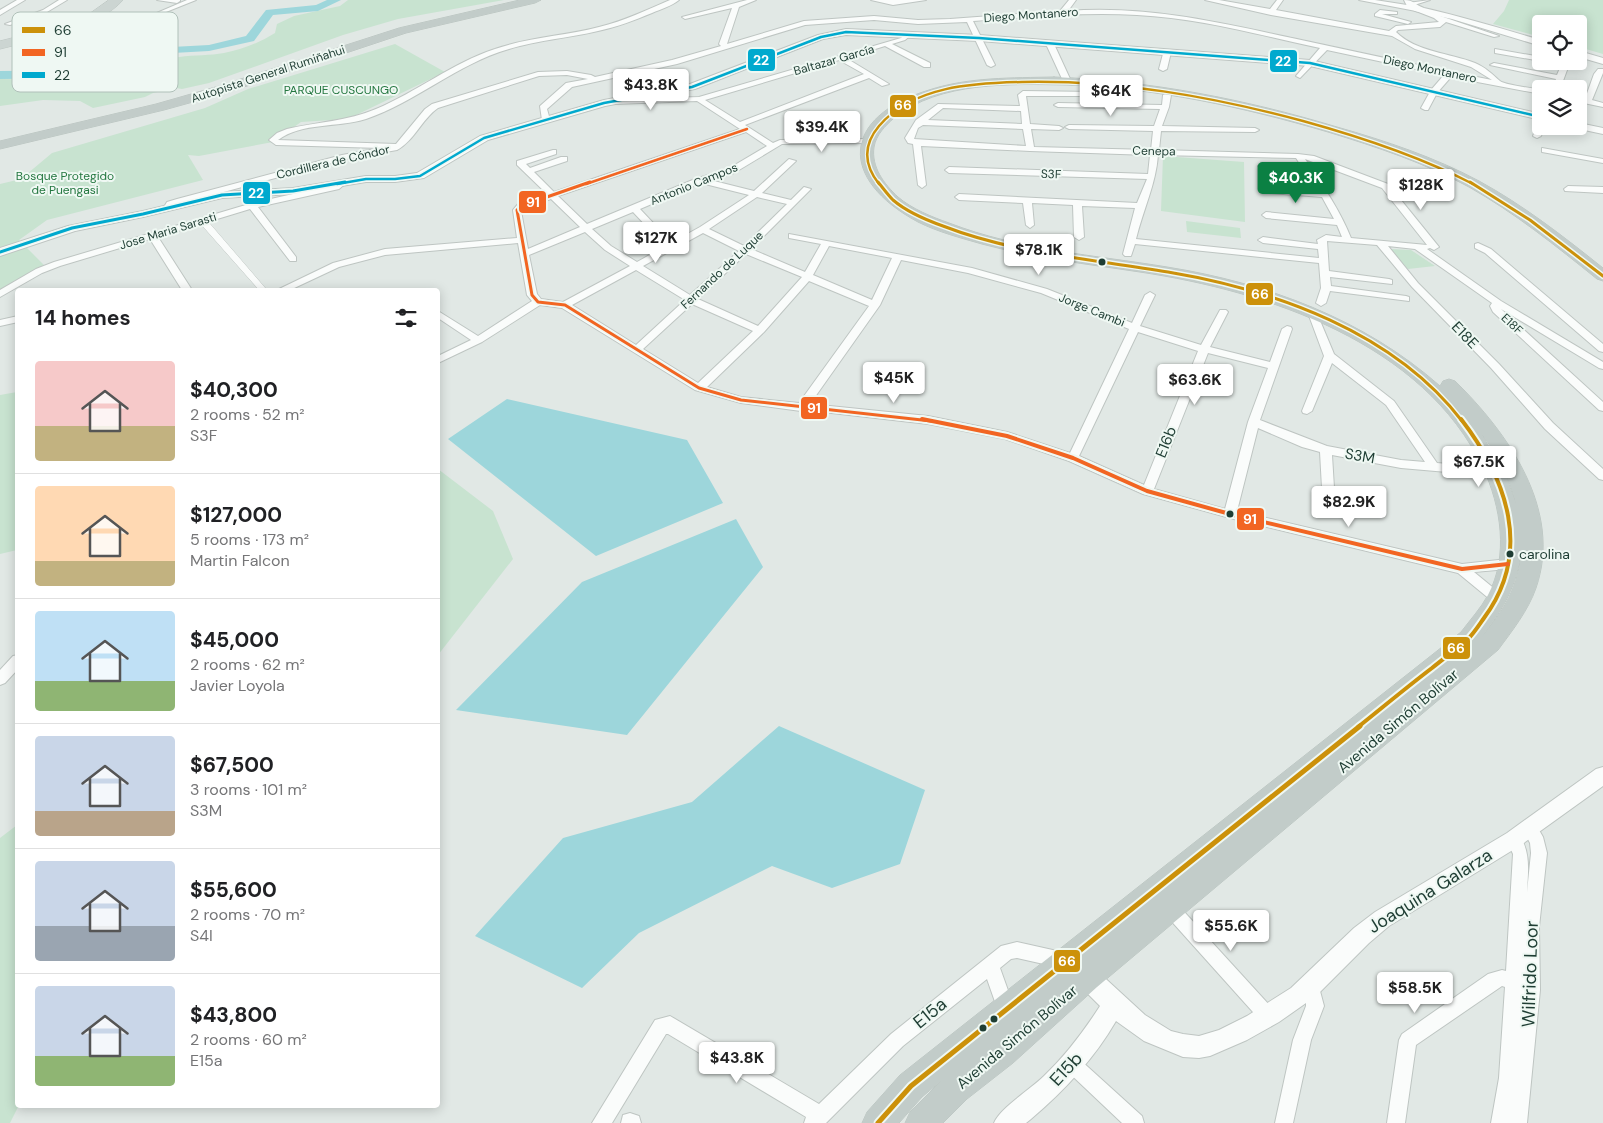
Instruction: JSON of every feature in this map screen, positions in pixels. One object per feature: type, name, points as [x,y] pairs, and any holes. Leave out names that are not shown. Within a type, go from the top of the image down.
[{"type":"highway","name":"Autopista General Rumiñahui","points":[[0,136],[156,102],[219,84],[391,27],[511,0]]},
{"type":"highway","name":"Autopista General Rumiñahui","points":[[0,145],[159,108],[224,89],[403,30],[535,0]]},
{"type":"highway","points":[[868,141],[886,116],[903,104],[926,94],[991,83],[1067,81],[1159,88],[1226,100],[1335,130],[1407,154],[1451,172],[1492,194],[1529,218],[1603,276]]},
{"type":"highway","name":"Avenida Simón Bolívar","points":[[878,1123],[912,1086],[1006,1011],[1078,969],[1171,909],[1490,644],[1515,610],[1524,591],[1531,565],[1530,518],[1525,496],[1505,452],[1475,410],[1434,372],[1391,340],[1369,326],[1320,302],[1283,288],[1130,247],[994,232],[922,208],[903,192],[884,170],[879,152],[882,139],[893,123],[904,112],[933,99],[965,91],[1004,86],[1097,90],[1166,101],[1218,104],[1280,120],[1382,153],[1433,172],[1504,214],[1603,291]]},
{"type":"highway","name":"Avenida Simón Bolívar","points":[[868,141],[868,166],[871,174],[884,192],[906,210],[949,231],[1002,245],[1173,273],[1219,283],[1264,296],[1320,302],[1338,324],[1388,353],[1434,389],[1466,424],[1500,483],[1509,512],[1508,564],[1505,580],[1497,598],[1469,638],[1078,969],[1002,1052],[956,1088],[921,1123]]},
{"type":"main road","points":[[87,12],[107,0]]},
{"type":"main road","points":[[100,12],[117,0]]},
{"type":"street","points":[[0,13],[22,0]]},
{"type":"street","points":[[42,12],[64,0]]},
{"type":"street","points":[[160,0],[179,2],[193,0]]},
{"type":"street","points":[[398,146],[273,142],[275,138],[287,132],[362,118],[390,106],[460,67],[496,51],[529,41],[616,24],[651,12],[676,0]]},
{"type":"street","points":[[685,17],[723,6],[737,6],[753,0]]},
{"type":"street","points":[[874,0],[893,3],[924,0]]},
{"type":"street","points":[[1062,13],[1073,0]]},
{"type":"street","points":[[1208,0],[1393,34],[1414,46],[1478,67],[1496,80],[1497,83]]},
{"type":"street","points":[[1272,13],[1280,0]]},
{"type":"street","points":[[1362,0],[1413,7],[1532,40]]},
{"type":"street","points":[[1427,0],[1413,7],[1378,12],[1377,16],[1428,26]]},
{"type":"street","points":[[162,12],[179,2]]},
{"type":"street","points":[[1363,28],[1379,3]]},
{"type":"street","points":[[725,47],[723,44],[737,6]]},
{"type":"street","points":[[1413,7],[1496,36]]},
{"type":"street","name":"Diego Montanero","points":[[546,120],[543,108],[570,84],[601,79],[674,62],[792,25],[820,20],[874,18],[918,22],[1062,13],[1120,12],[1208,22],[1532,90]]},
{"type":"street","points":[[1393,34],[1392,32],[1396,28],[1443,23],[1440,18]]},
{"type":"street","points":[[969,20],[991,65]]},
{"type":"street","points":[[8,24],[12,23]]},
{"type":"street","points":[[0,252],[72,228],[222,195],[293,191],[366,179],[395,179],[420,176],[440,166],[477,141],[604,103],[692,87],[833,34],[865,31],[1310,63],[1532,115]]},
{"type":"street","name":"Baltazar García","points":[[604,103],[699,99],[841,58],[886,44],[909,34]]},
{"type":"street","points":[[886,44],[927,65]]},
{"type":"street","points":[[1050,44],[1067,81]]},
{"type":"street","points":[[1300,76],[1326,46]]},
{"type":"street","points":[[1498,51],[1532,57]]},
{"type":"street","points":[[1163,69],[1167,52]]},
{"type":"street","points":[[841,58],[885,84]]},
{"type":"street","points":[[1587,58],[1602,66],[1588,102],[1603,105]]},
{"type":"street","points":[[1494,65],[1560,78],[1562,70]]},
{"type":"street","name":"Cordillera de Cóndor","points":[[168,208],[180,201],[345,157],[398,146],[431,108],[542,73],[572,73],[601,79]]},
{"type":"street","points":[[1425,108],[1434,92],[1449,74]]},
{"type":"street","points":[[538,302],[532,295],[530,287],[517,213],[518,208],[744,127],[869,75]]},
{"type":"street","points":[[1030,149],[1022,95],[1026,93],[1097,90],[1103,106]]},
{"type":"street","points":[[699,99],[773,146]]},
{"type":"street","points":[[1058,104],[1103,106],[1166,101],[1157,128],[1152,177],[1140,206],[1130,247],[1323,261]]},
{"type":"street","points":[[922,185],[914,142],[909,138],[919,122],[941,106],[1025,110]]},
{"type":"street","points":[[919,122],[1059,128]]},
{"type":"street","points":[[1069,127],[1255,130]]},
{"type":"street","points":[[1587,128],[1603,131]]},
{"type":"street","name":"Antonio Campos","points":[[524,254],[700,180],[731,171],[773,146],[785,142],[868,141]]},
{"type":"street","name":"Cenepa","points":[[914,142],[1030,149],[1154,151],[1311,158],[1382,184],[1389,190],[1434,247],[1418,247]]},
{"type":"street","points":[[1544,150],[1603,161]]},
{"type":"street","points":[[552,152],[520,163],[600,242],[690,299],[760,330]]},
{"type":"street","points":[[1298,156],[1326,195],[1342,223],[1348,241]]},
{"type":"street","points":[[529,171],[564,159]]},
{"type":"street","points":[[565,306],[703,229],[756,194],[792,161]]},
{"type":"street","points":[[1262,166],[1307,170]]},
{"type":"street","name":"S3F","points":[[949,170],[1152,177]]},
{"type":"street","points":[[700,180],[793,203]]},
{"type":"street","name":"Jose Maria Sarasti","points":[[0,294],[47,268],[202,220],[252,206],[336,187],[342,183]]},
{"type":"street","name":"Fernando de Luque","points":[[636,350],[745,250],[807,189]]},
{"type":"street","points":[[1568,189],[1603,190]]},
{"type":"street","points":[[1269,190],[1326,195]]},
{"type":"street","points":[[959,197],[1140,206]]},
{"type":"street","points":[[1027,200],[1030,225]]},
{"type":"street","points":[[1077,202],[1079,237]]},
{"type":"street","points":[[252,206],[293,259]]},
{"type":"street","points":[[634,208],[653,228]]},
{"type":"street","points":[[1266,215],[1342,223]]},
{"type":"street","points":[[202,220],[261,288]]},
{"type":"street","points":[[703,229],[745,250],[875,306]]},
{"type":"street","points":[[153,236],[186,288]]},
{"type":"street","name":"Jorge Cambi","points":[[792,236],[969,270],[1044,290],[1136,328],[1204,349],[1274,366]]},
{"type":"street","points":[[286,288],[336,265],[385,252],[522,240]]},
{"type":"street","points":[[1263,240],[1324,243],[1348,241],[1418,247]]},
{"type":"street","points":[[699,388],[760,330],[807,277],[826,243]]},
{"type":"street","points":[[1307,411],[1329,356],[1320,302],[1324,273],[1324,243]]},
{"type":"street","name":"E18E","points":[[1381,244],[1415,285],[1495,366],[1549,426],[1603,476]]},
{"type":"street","points":[[1478,246],[1488,251],[1603,349]]},
{"type":"street","name":"E18F","points":[[1418,247],[1498,303],[1494,306],[1496,310],[1603,408]]},
{"type":"street","points":[[801,408],[875,306],[898,256]]},
{"type":"street","points":[[1324,273],[1389,282]]},
{"type":"street","points":[[1074,458],[1150,295]]},
{"type":"street","points":[[1320,302],[1406,299]]},
{"type":"street","points":[[440,359],[478,340],[538,302],[565,306],[699,388],[741,400],[801,408],[928,420],[1007,436],[1074,458],[1147,491],[1230,514],[1462,570],[1508,564]]},
{"type":"street","points":[[1498,303],[1603,366]]},
{"type":"street","name":"E16b","points":[[1147,491],[1204,349],[1223,312]]},
{"type":"street","points":[[440,315],[478,340]]},
{"type":"street","points":[[0,323],[15,320]]},
{"type":"street","points":[[1230,514],[1254,422],[1287,330]]},
{"type":"street","points":[[1329,356],[1373,388],[1390,403],[1434,467]]},
{"type":"street","name":"S3M","points":[[1254,422],[1306,444],[1326,450],[1401,464],[1470,470],[1491,465]]},
{"type":"street","points":[[1326,450],[1328,488]]},
{"type":"street","name":"S3M","points":[[1470,470],[1500,483]]},
{"type":"street","points":[[1462,570],[1497,598]]},
{"type":"street","points":[[0,679],[15,663]]},
{"type":"street","name":"Joaquina Galarza","points":[[1078,969],[1114,1004],[1160,1037],[1175,1043],[1194,1047],[1217,1044],[1243,1031],[1307,989],[1357,937],[1382,918],[1522,833],[1603,775]]},
{"type":"street","name":"Wilfrido Loor","points":[[1500,1123],[1508,1078],[1512,1018],[1512,981],[1521,854],[1519,847],[1522,833],[1538,842],[1539,853],[1531,928],[1531,990],[1518,1123]]},
{"type":"street","points":[[1171,909],[1267,1015]]},
{"type":"street","name":"E15a","points":[[817,1119],[897,1040],[1007,952],[1017,950],[1078,969]]},
{"type":"street","points":[[990,965],[1006,1011]]},
{"type":"street","points":[[1396,1123],[1408,1040],[1494,980],[1502,978],[1512,981]]},
{"type":"street","points":[[1284,1123],[1302,1040],[1316,1006],[1314,997],[1307,989]]},
{"type":"street","name":"E15b","points":[[1006,1123],[1028,1107],[1072,1064],[1094,1036],[1114,1004]]},
{"type":"street","points":[[601,1123],[661,1026],[670,1025],[817,1119]]},
{"type":"street","points":[[1072,1064],[1135,1123]]},
{"type":"green space","points":[[348,0],[504,0],[398,19],[343,35],[209,83],[178,88],[178,57],[224,53],[244,48],[275,33],[277,24],[294,16],[340,6]]},
{"type":"green space","points":[[1509,0],[1603,0],[1603,54],[1587,49],[1587,15],[1532,15],[1532,35],[1493,24],[1504,11]]},
{"type":"green space","points":[[395,44],[445,72],[348,119],[301,122],[273,142],[199,156],[188,155],[203,180],[47,220],[19,240],[44,265],[0,293],[0,184],[21,179],[52,153],[205,108],[248,89]]},
{"type":"green space","points":[[0,79],[12,79],[12,92],[158,92],[145,97],[93,108],[80,101],[43,100],[0,106]]},
{"type":"green space","points":[[1163,156],[1244,162],[1245,222],[1161,211]]},
{"type":"green space","points":[[1186,221],[1240,228],[1241,238],[1187,232]]},
{"type":"green space","points":[[1390,249],[1411,250],[1435,266],[1408,269]]},
{"type":"green space","points":[[15,392],[15,550],[0,554],[0,395]]},
{"type":"green space","points":[[440,471],[493,511],[513,559],[440,652]]},
{"type":"green space","points":[[15,827],[15,1108],[18,1108],[10,1123],[0,1123],[0,838]]},
{"type":"water","points":[[507,399],[687,440],[723,503],[596,556],[448,439]]},
{"type":"water","points":[[736,519],[763,567],[627,735],[456,710],[582,582]]},
{"type":"water","points":[[779,726],[925,790],[900,864],[832,888],[772,866],[639,933],[582,988],[475,936],[563,838],[692,802]]},
{"type":"waterway","points":[[178,50],[209,48],[250,39],[270,12],[318,8],[336,0]]},
{"type":"waterway","points":[[0,75],[12,75]]},
{"type":"transit line","name":"22","points":[[0,252],[72,228],[143,214],[222,195],[293,191],[366,179],[395,179],[420,176],[484,138],[604,103],[692,87],[821,37],[846,32],[979,38],[1310,63],[1532,115]]},
{"type":"transit line","name":"66","points":[[878,1123],[911,1086],[1469,638],[1489,612],[1499,595],[1505,579],[1511,544],[1507,509],[1502,492],[1489,461],[1474,436],[1436,391],[1390,354],[1339,325],[1295,306],[1260,294],[1170,272],[1053,255],[1008,246],[964,235],[925,219],[893,200],[872,175],[868,166],[867,155],[869,139],[872,134],[885,119],[900,107],[917,98],[955,87],[1054,81],[1131,86],[1206,98],[1282,115],[1354,136],[1420,159],[1452,173],[1512,207],[1549,233],[1603,276]]},
{"type":"transit line","name":"91","points":[[747,129],[521,206],[517,213],[532,295],[538,302],[565,305],[699,388],[741,400],[928,420],[1007,436],[1073,458],[1147,491],[1230,514],[1462,569],[1508,564]]},
{"type":"place","name":"carolina","points":[[1510,554]]},
{"type":"park label","name":"PARQUE CUSCUNGO","points":[[341,90]]},
{"type":"park label","name":"Bosque Protegido de Puengasi","points":[[65,183]]}]
